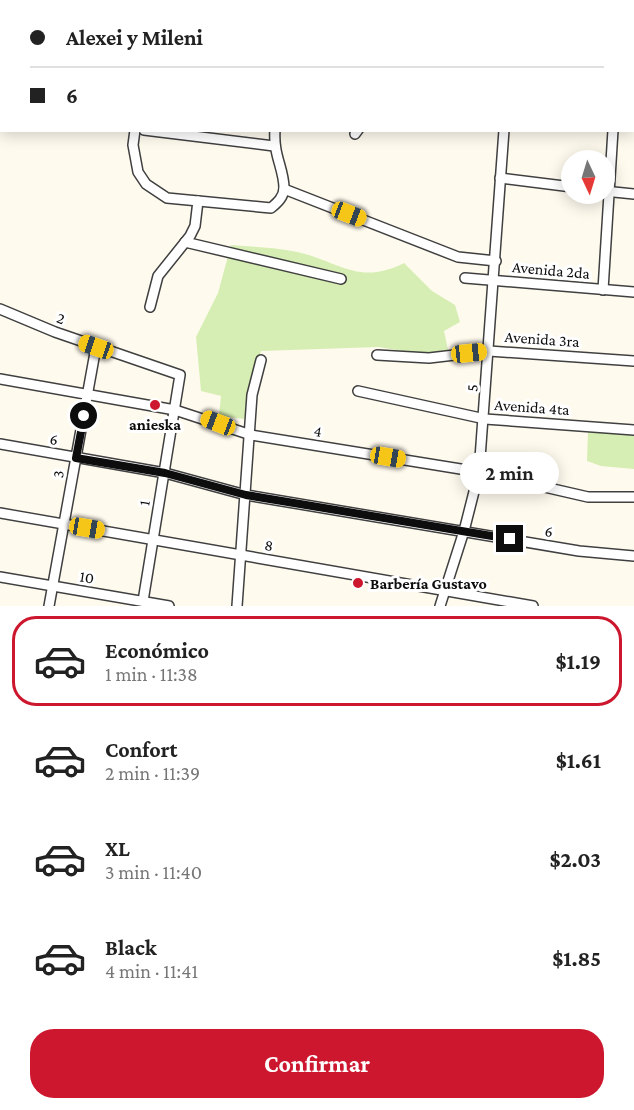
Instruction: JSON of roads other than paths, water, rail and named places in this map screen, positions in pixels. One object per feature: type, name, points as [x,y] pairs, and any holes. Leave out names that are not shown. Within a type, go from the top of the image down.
[{"type":"street","points":[[135,132],[133,145],[138,172],[146,184],[167,198],[271,208],[281,199],[284,189],[274,146],[275,132]]},
{"type":"street","points":[[160,132],[274,146]]},
{"type":"street","name":"5","points":[[440,606],[464,531],[479,472],[485,419],[504,132]]},
{"type":"street","points":[[611,150],[613,132]]},
{"type":"street","points":[[500,178],[561,186]]},
{"type":"street","points":[[284,189],[458,256],[496,261]]},
{"type":"street","points":[[615,193],[634,194]]},
{"type":"street","points":[[150,307],[158,276],[195,226],[198,201]]},
{"type":"street","points":[[603,290],[607,204]]},
{"type":"street","points":[[185,242],[340,279]]},
{"type":"street","name":"Avenida 2da","points":[[465,278],[634,292]]},
{"type":"street","name":"2","points":[[0,309],[96,347],[180,375]]},
{"type":"street","name":"3","points":[[49,606],[96,347]]},
{"type":"street","name":"Avenida 3ra","points":[[377,355],[429,358],[489,351],[634,361]]},
{"type":"street","points":[[237,606],[251,435],[252,395],[261,360]]},
{"type":"street","name":"1","points":[[143,601],[180,375]]},
{"type":"street","name":"4","points":[[0,379],[175,410],[251,435],[479,472],[588,497],[634,497]]},
{"type":"street","name":"Avenida 4ta","points":[[358,391],[485,419],[634,430]]},
{"type":"street","name":"6","points":[[0,444],[165,473],[246,495],[579,551],[634,556]]},
{"type":"street","name":"8","points":[[0,513],[533,606]]},
{"type":"street","name":"10","points":[[0,577],[169,606]]},
{"type":"place","name":"anieska","points":[[155,405]]},
{"type":"place","name":"Barbería Gustavo","points":[[358,583]]}]
